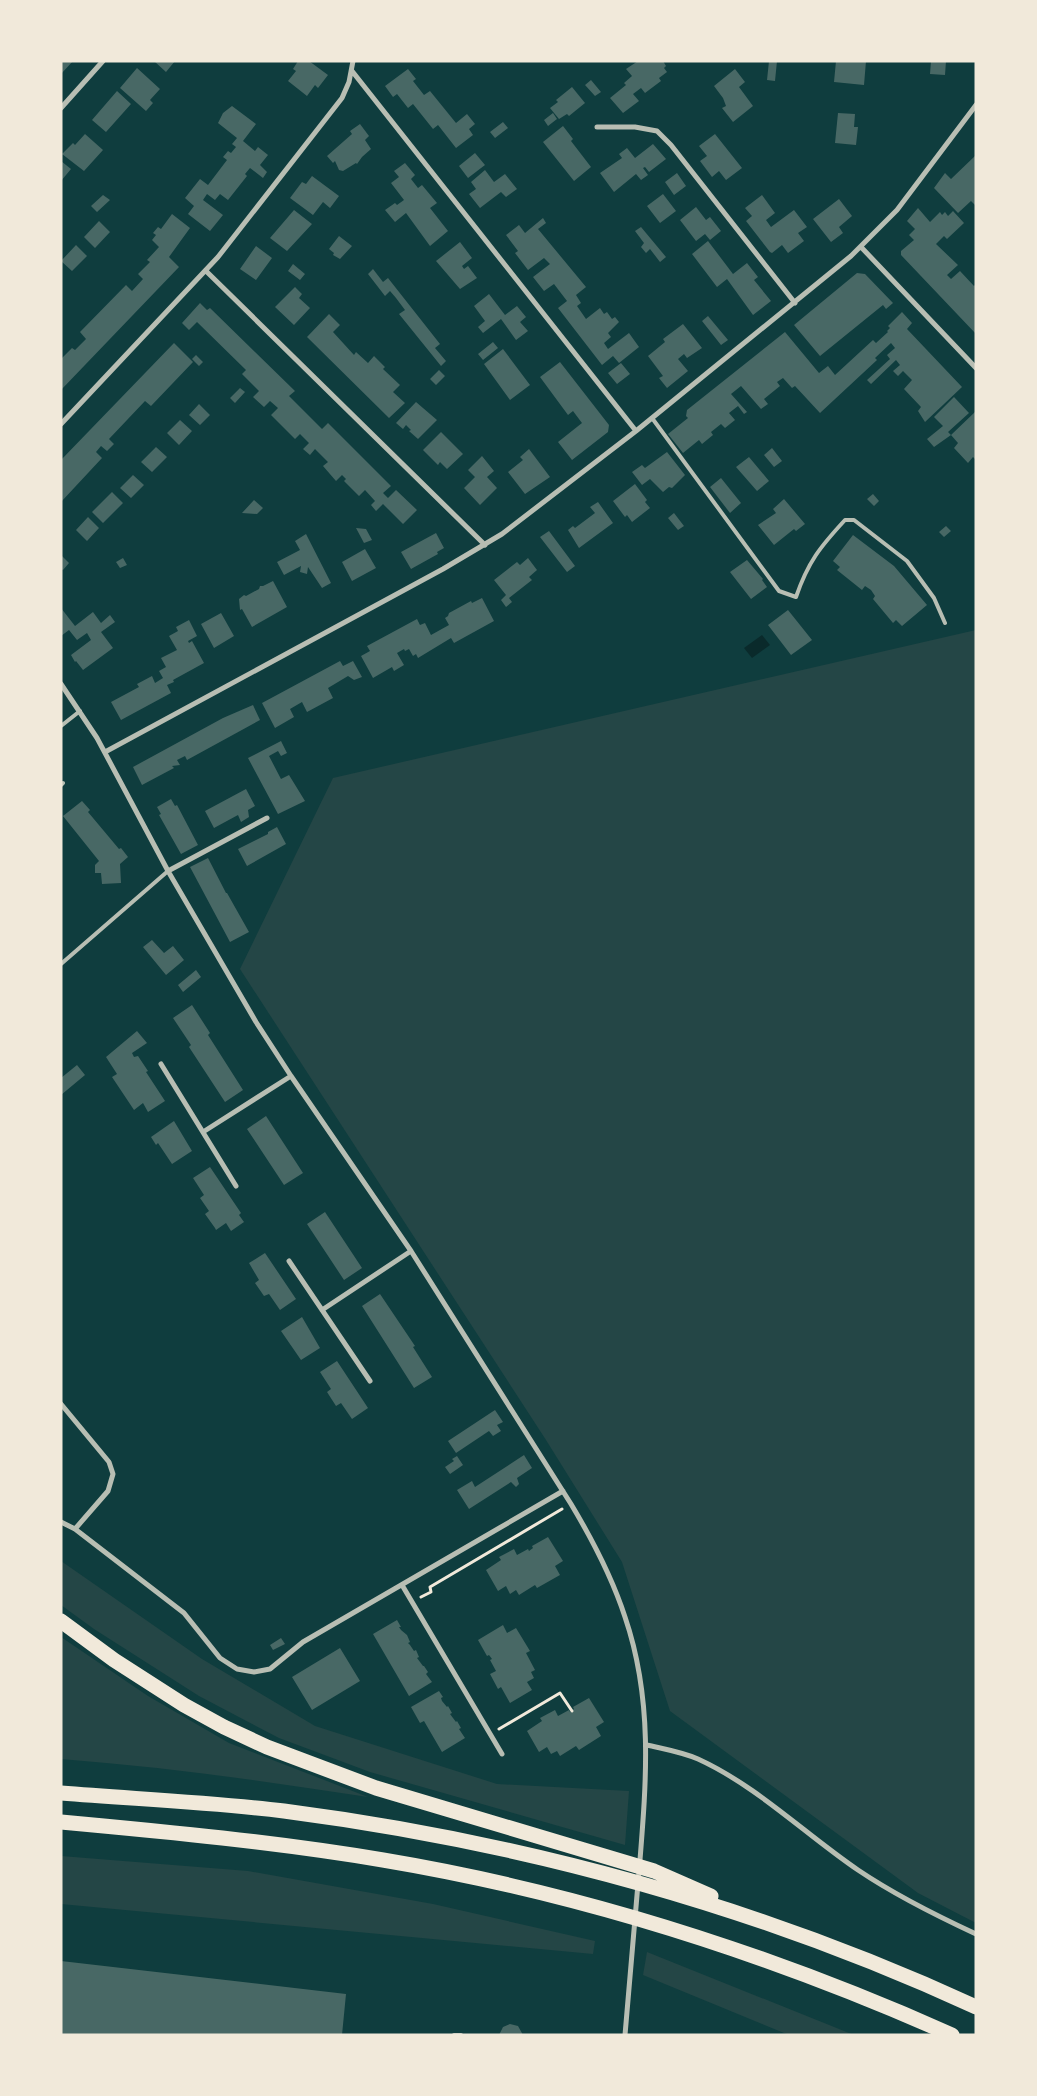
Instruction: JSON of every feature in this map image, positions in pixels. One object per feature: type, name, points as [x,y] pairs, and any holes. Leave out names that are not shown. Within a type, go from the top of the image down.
[{"type":"highway","points":[[61,1621],[114,1660],[172,1697],[224,1727],[267,1747],[376,1788],[654,1871],[698,1889],[771,1925]]},
{"type":"highway","points":[[61,1793],[255,1808],[370,1824],[613,1875],[678,1893],[771,1925],[858,1957],[976,2007]]},
{"type":"highway","points":[[61,1823],[89,1824],[268,1842],[384,1860],[504,1884],[598,1907],[679,1930],[847,1990],[952,2035]]},
{"type":"street","points":[[61,108],[103,61]]},
{"type":"street","points":[[61,424],[206,271],[342,98],[352,72],[353,61]]},
{"type":"street","points":[[352,72],[636,431]]},
{"type":"street","points":[[105,752],[486,545],[636,431],[795,303],[861,247],[897,210],[976,105]]},
{"type":"street","points":[[597,127],[635,127],[657,131],[671,145],[795,303]]},
{"type":"street","points":[[861,247],[976,368]]},
{"type":"street","points":[[206,271],[486,545]]},
{"type":"street","points":[[61,684],[105,752],[168,871],[227,974],[290,1076],[411,1251],[572,1504],[612,1584],[626,1618],[638,1667],[647,1745],[645,1796],[625,2035]]},
{"type":"street","points":[[168,871],[267,818]]},
{"type":"street","points":[[161,1064],[236,1186]]},
{"type":"street","points":[[202,1132],[290,1076]]},
{"type":"street","points":[[322,1310],[411,1251]]},
{"type":"street","points":[[290,1261],[370,1381]]},
{"type":"street","points":[[61,1404],[110,1462],[113,1474],[108,1491],[75,1530]]},
{"type":"street","points":[[61,1522],[75,1530],[184,1613],[220,1658],[246,1672],[262,1672],[270,1669],[303,1642],[563,1491]]},
{"type":"street","points":[[402,1585],[502,1754]]},
{"type":"street","points":[[647,1745],[686,1754],[725,1774],[758,1795],[871,1878],[936,1915],[976,1934]]},
{"type":"lane","points":[[652,418],[779,591],[796,597],[804,572],[818,548],[844,520],[854,520],[907,561],[934,598],[945,624]]},
{"type":"lane","points":[[61,726],[80,711]]},
{"type":"lane","points":[[61,956],[63,962],[168,871]]},
{"type":"lane","points":[[454,2035],[461,2035]]},
{"type":"path","points":[[412,1602],[431,1592],[430,1587],[572,1504]]},
{"type":"path","points":[[490,1734],[560,1693],[572,1711]]},
{"type":"shaded area","points":[[976,630],[976,1923],[918,1893],[670,1711],[622,1562],[546,1440],[240,969],[333,778]]},
{"type":"shaded area","points":[[762,635],[770,645],[752,658],[744,648]]},
{"type":"shaded area","points":[[61,1561],[202,1659],[315,1726],[497,1784],[629,1791],[625,1845],[370,1772],[279,1738],[199,1696],[94,1629],[61,1605]]},
{"type":"shaded area","points":[[61,1637],[148,1696],[229,1743],[368,1797],[215,1775],[61,1759]]},
{"type":"shaded area","points":[[61,1856],[248,1871],[433,1904],[595,1941],[593,1954],[61,1904]]},
{"type":"shaded area","points":[[647,1952],[854,2035],[789,2035],[643,1975]]},
{"type":"building","points":[[61,61],[73,61],[61,74]]},
{"type":"building","points":[[154,61],[175,61],[166,72]]},
{"type":"building","points":[[298,61],[309,61],[328,75],[318,88],[315,85],[307,96],[288,81],[296,71],[293,69]]},
{"type":"building","points":[[638,61],[663,61],[667,72],[659,78],[661,81],[645,93],[641,88],[633,94],[639,101],[623,113],[610,98],[626,85],[624,83],[632,76],[626,69]]},
{"type":"building","points":[[769,61],[777,61],[775,81],[767,80]]},
{"type":"building","points":[[836,61],[866,61],[864,85],[834,82]]},
{"type":"building","points":[[931,61],[946,61],[945,75],[930,74]]},
{"type":"building","points":[[137,68],[160,89],[150,100],[153,103],[146,111],[120,88]]},
{"type":"building","points":[[408,69],[416,79],[413,81],[424,95],[430,91],[456,123],[467,114],[475,124],[469,129],[473,135],[456,148],[438,125],[433,129],[413,104],[408,108],[397,94],[393,97],[385,86]]},
{"type":"building","points":[[735,69],[745,82],[739,87],[753,106],[733,122],[722,108],[726,106],[723,98],[714,86]]},
{"type":"building","points":[[591,80],[601,92],[595,96],[585,85]]},
{"type":"building","points":[[572,87],[585,103],[569,116],[567,114],[559,119],[550,108],[558,102],[556,100]]},
{"type":"building","points":[[117,91],[131,104],[106,132],[92,120]]},
{"type":"building","points":[[232,106],[256,124],[243,141],[255,151],[258,147],[268,155],[260,165],[267,172],[263,178],[250,168],[245,174],[247,176],[228,200],[220,194],[215,200],[207,194],[203,200],[223,215],[210,231],[188,214],[194,206],[185,198],[200,179],[208,185],[227,160],[223,157],[228,151],[231,153],[236,147],[232,144],[237,138],[218,123],[223,113]]},
{"type":"building","points":[[553,113],[557,119],[548,126],[544,120]]},
{"type":"building","points":[[838,113],[855,114],[854,127],[858,127],[856,145],[835,143]]},
{"type":"building","points":[[503,122],[508,128],[495,138],[490,132]]},
{"type":"building","points":[[360,124],[369,136],[365,140],[371,149],[357,164],[343,171],[339,170],[335,161],[333,163],[327,156],[352,134],[350,131]]},
{"type":"building","points":[[563,126],[573,139],[571,141],[591,167],[574,181],[543,142]]},
{"type":"building","points":[[85,134],[103,150],[84,171],[62,154],[73,143],[75,145]]},
{"type":"building","points":[[715,134],[742,168],[726,180],[719,171],[712,177],[700,161],[707,156],[699,146]]},
{"type":"building","points":[[653,144],[666,159],[649,172],[645,167],[643,168],[648,175],[641,180],[636,174],[614,192],[600,173],[622,158],[619,154],[627,148],[635,158]]},
{"type":"building","points":[[475,153],[485,165],[468,178],[459,166]]},
{"type":"building","points":[[976,155],[976,206],[971,201],[958,213],[934,188],[945,173],[951,179]]},
{"type":"building","points":[[61,161],[71,169],[61,181]]},
{"type":"building","points":[[405,163],[415,175],[411,179],[418,188],[422,185],[437,203],[430,208],[448,231],[430,246],[406,213],[395,222],[385,210],[395,203],[397,205],[404,200],[391,183],[399,177],[394,171]]},
{"type":"building","points":[[485,170],[494,182],[505,174],[517,189],[506,197],[501,192],[480,208],[469,194],[476,189],[471,182]]},
{"type":"building","points":[[677,173],[686,186],[674,195],[665,182]]},
{"type":"building","points":[[312,176],[339,196],[330,208],[323,202],[313,215],[290,198],[302,182],[306,184]]},
{"type":"building","points":[[663,194],[676,211],[660,223],[647,206]]},
{"type":"building","points":[[103,195],[110,200],[97,212],[91,206]]},
{"type":"building","points":[[762,195],[775,213],[766,220],[771,227],[794,210],[807,227],[798,233],[804,241],[788,253],[782,245],[772,253],[770,252],[746,221],[752,216],[745,208]]},
{"type":"building","points":[[839,199],[852,216],[839,227],[843,233],[831,242],[813,219]]},
{"type":"building","points":[[696,207],[706,220],[710,217],[721,231],[710,240],[705,234],[696,241],[680,220]]},
{"type":"building","points":[[918,208],[930,222],[940,212],[942,215],[945,212],[948,216],[953,211],[964,223],[947,239],[944,236],[936,244],[958,265],[947,275],[951,279],[960,271],[974,286],[976,284],[976,334],[901,255],[901,251],[914,240],[909,235],[915,229],[907,221]]},
{"type":"building","points":[[294,210],[312,224],[287,251],[270,238]]},
{"type":"building","points":[[172,214],[190,228],[169,257],[179,267],[61,390],[61,359],[72,348],[75,350],[86,339],[80,332],[126,285],[132,291],[143,279],[138,274],[150,262],[147,260],[159,247],[152,240],[156,235],[153,233],[158,227],[161,229]]},
{"type":"building","points":[[543,218],[546,223],[538,229],[586,287],[576,295],[581,303],[577,306],[586,319],[600,308],[604,314],[607,312],[612,319],[615,317],[619,322],[608,333],[611,337],[604,343],[608,349],[629,333],[639,347],[619,363],[613,356],[602,365],[558,308],[567,301],[554,284],[544,291],[533,277],[550,264],[544,258],[528,270],[515,253],[518,251],[506,235],[519,225],[525,233]]},
{"type":"building","points":[[99,221],[110,232],[95,248],[84,237]]},
{"type":"building","points":[[641,227],[666,257],[660,262],[650,249],[646,253],[641,247],[644,243],[635,231]]},
{"type":"building","points":[[339,236],[352,246],[340,259],[333,255],[334,253],[329,249]]},
{"type":"building","points":[[708,241],[733,274],[747,263],[758,277],[754,280],[771,301],[753,315],[727,279],[717,287],[692,254]]},
{"type":"building","points":[[460,242],[472,258],[462,266],[464,269],[468,266],[477,278],[460,289],[436,261]]},
{"type":"building","points":[[76,245],[87,256],[72,271],[61,261]]},
{"type":"building","points":[[256,246],[272,258],[256,280],[240,269]]},
{"type":"building","points":[[293,264],[305,274],[300,280],[288,271]]},
{"type":"building","points":[[373,269],[383,282],[388,278],[440,344],[435,348],[446,361],[441,366],[399,314],[405,310],[396,298],[390,291],[385,296],[368,274]]},
{"type":"building","points":[[857,273],[865,274],[893,303],[886,309],[883,305],[820,356],[794,325]]},
{"type":"building","points":[[295,287],[302,294],[299,298],[310,308],[294,325],[275,307]]},
{"type":"building","points":[[489,294],[505,315],[517,306],[526,317],[520,322],[528,331],[516,340],[501,319],[483,333],[478,327],[485,321],[474,306]]},
{"type":"building","points":[[200,303],[207,310],[210,308],[295,391],[289,396],[322,429],[328,423],[391,486],[383,493],[388,498],[396,490],[417,510],[403,524],[383,504],[376,511],[371,505],[375,501],[365,490],[359,496],[344,481],[346,479],[342,475],[336,481],[323,466],[328,462],[315,449],[310,455],[303,449],[309,443],[300,434],[295,439],[271,415],[278,408],[270,401],[264,407],[253,397],[259,391],[242,374],[246,370],[197,322],[189,330],[182,323]]},
{"type":"building","points":[[902,312],[912,323],[907,329],[962,387],[925,422],[918,411],[921,407],[904,389],[912,380],[903,371],[898,376],[893,371],[900,365],[896,360],[871,384],[867,380],[890,359],[887,355],[895,348],[891,343],[875,358],[877,360],[820,413],[795,386],[792,388],[783,378],[777,382],[780,386],[764,399],[768,404],[761,409],[741,386],[731,394],[747,412],[744,414],[738,406],[729,413],[735,420],[725,428],[721,424],[711,432],[713,435],[702,444],[699,440],[683,453],[668,434],[688,418],[686,416],[687,410],[785,332],[819,373],[828,366],[835,375],[873,340],[876,343],[888,332],[890,328],[888,326]]},
{"type":"building","points":[[329,314],[340,325],[333,332],[354,355],[356,352],[368,363],[374,356],[385,367],[383,369],[400,385],[393,392],[405,403],[389,418],[307,337]]},
{"type":"building","points":[[708,316],[728,340],[721,345],[702,321]]},
{"type":"building","points":[[683,324],[702,348],[687,358],[684,354],[678,359],[688,371],[667,388],[659,378],[663,376],[648,356],[665,342],[663,339]]},
{"type":"building","points":[[493,342],[498,348],[483,360],[478,354]]},
{"type":"building","points":[[174,343],[193,362],[151,406],[145,401],[109,439],[114,444],[107,451],[101,446],[96,452],[102,458],[61,502],[61,460]]},
{"type":"building","points":[[503,349],[530,385],[510,400],[484,364]]},
{"type":"building","points":[[196,355],[203,362],[199,366],[192,359]]},
{"type":"building","points":[[560,362],[609,425],[608,432],[572,460],[558,442],[582,423],[573,411],[568,415],[540,377]]},
{"type":"building","points":[[621,363],[630,374],[617,384],[608,373]]},
{"type":"building","points":[[439,370],[445,376],[436,385],[430,379]]},
{"type":"building","points":[[240,388],[245,392],[235,403],[230,398]]},
{"type":"building","points":[[954,397],[969,413],[948,432],[951,435],[934,447],[927,439],[943,426],[934,417]]},
{"type":"building","points":[[416,402],[437,420],[418,439],[409,431],[411,430],[406,425],[403,429],[396,423]]},
{"type":"building","points":[[199,404],[210,415],[200,425],[189,415]]},
{"type":"building","points":[[976,411],[976,460],[973,457],[968,463],[954,448],[958,443],[951,435]]},
{"type":"building","points":[[180,420],[192,431],[179,445],[167,433]]},
{"type":"building","points":[[441,432],[463,454],[447,469],[440,462],[438,465],[423,450]]},
{"type":"building","points":[[156,447],[167,457],[152,472],[141,462]]},
{"type":"building","points":[[772,448],[782,461],[774,467],[764,455]]},
{"type":"building","points":[[529,449],[550,477],[525,494],[508,472],[523,460],[520,457]]},
{"type":"building","points":[[667,452],[685,475],[672,488],[669,487],[663,492],[650,479],[642,485],[632,472],[642,465],[645,468]]},
{"type":"building","points":[[482,456],[494,471],[487,477],[497,488],[480,505],[464,488],[475,477],[468,470]]},
{"type":"building","points":[[749,457],[769,481],[757,491],[736,467]]},
{"type":"building","points":[[133,475],[144,485],[131,498],[120,488]]},
{"type":"building","points":[[721,478],[741,503],[730,513],[710,487]]},
{"type":"building","points":[[635,484],[647,500],[645,502],[650,508],[632,522],[627,515],[625,517],[613,501]]},
{"type":"building","points":[[112,492],[123,503],[103,523],[92,512]]},
{"type":"building","points":[[873,494],[879,501],[874,506],[867,499]]},
{"type":"building","points":[[784,499],[805,524],[796,531],[794,529],[774,545],[758,525],[776,513],[773,509]]},
{"type":"building","points":[[254,500],[263,508],[257,514],[242,513]]},
{"type":"building","points":[[598,502],[613,523],[579,548],[568,530],[573,526],[575,528],[595,513],[590,507]]},
{"type":"building","points":[[674,513],[684,526],[678,530],[668,518]]},
{"type":"building","points":[[88,517],[99,528],[87,541],[76,530]]},
{"type":"building","points":[[946,526],[951,531],[944,537],[939,532]]},
{"type":"building","points":[[356,528],[366,529],[372,540],[364,543]]},
{"type":"building","points":[[549,531],[575,566],[567,572],[540,537]]},
{"type":"building","points":[[436,533],[444,548],[437,552],[438,554],[411,569],[401,552]]},
{"type":"building","points":[[306,534],[331,583],[322,588],[308,567],[307,574],[300,572],[301,566],[284,575],[277,562],[300,550],[295,541]]},
{"type":"building","points":[[853,535],[894,566],[927,605],[902,626],[896,620],[893,623],[873,599],[875,596],[871,590],[865,586],[862,590],[837,570],[840,567],[833,561]]},
{"type":"building","points":[[365,549],[376,568],[352,581],[342,562]]},
{"type":"building","points":[[61,555],[69,563],[63,570],[61,569]]},
{"type":"building","points":[[123,558],[127,565],[120,568],[116,562]]},
{"type":"building","points":[[528,558],[537,570],[529,577],[532,580],[509,598],[512,602],[506,607],[501,600],[506,595],[494,580],[517,562],[520,565]]},
{"type":"building","points":[[747,560],[763,579],[767,587],[751,599],[730,572]]},
{"type":"building","points":[[273,581],[287,607],[252,627],[242,609],[240,610],[239,599],[259,589],[260,586]]},
{"type":"building","points":[[482,598],[494,621],[454,643],[451,638],[418,658],[416,654],[413,656],[409,649],[405,651],[404,649],[397,653],[404,665],[394,671],[392,667],[373,678],[361,656],[370,651],[367,646],[417,619],[420,625],[425,623],[431,635],[449,625],[445,618],[449,613],[471,601],[472,603]]},
{"type":"building","points":[[61,608],[75,626],[93,612],[101,623],[110,615],[115,622],[101,632],[113,648],[83,670],[71,655],[91,640],[87,633],[77,640],[69,630],[61,636]]},
{"type":"building","points":[[788,610],[812,640],[791,655],[768,625]]},
{"type":"building","points":[[221,613],[234,636],[214,648],[201,624]]},
{"type":"building","points":[[189,620],[197,636],[188,641],[189,643],[192,641],[204,663],[167,685],[171,693],[121,720],[111,702],[139,687],[137,684],[152,676],[155,683],[163,678],[159,671],[166,667],[161,658],[177,650],[169,636],[178,631],[176,627]]},
{"type":"building","points":[[340,661],[343,666],[353,661],[362,677],[354,680],[348,676],[328,688],[333,698],[307,712],[302,702],[290,709],[294,717],[275,728],[262,703]]},
{"type":"building","points":[[253,705],[260,720],[187,760],[185,756],[177,760],[180,765],[172,766],[174,768],[142,785],[133,767],[223,718]]},
{"type":"building","points":[[281,741],[287,753],[281,756],[278,751],[269,756],[281,779],[289,775],[305,801],[278,814],[248,758]]},
{"type":"building","points":[[246,789],[255,806],[248,810],[249,817],[241,822],[238,815],[214,828],[205,811]]},
{"type":"building","points":[[171,799],[175,806],[177,805],[198,845],[181,854],[159,815],[161,814],[157,807]]},
{"type":"building","points":[[82,801],[90,810],[88,812],[128,857],[120,864],[121,883],[102,884],[101,873],[95,873],[95,865],[99,861],[63,816]]},
{"type":"building","points":[[277,827],[286,844],[247,866],[238,849],[268,834],[268,832]]},
{"type":"building","points":[[208,858],[249,932],[230,942],[190,867]]},
{"type":"building","points":[[152,940],[164,953],[173,946],[184,960],[166,975],[143,947]]},
{"type":"building","points":[[196,970],[201,977],[183,992],[178,985]]},
{"type":"building","points":[[192,1005],[210,1033],[208,1035],[243,1090],[225,1102],[189,1047],[191,1045],[173,1018]]},
{"type":"building","points":[[137,1031],[147,1043],[132,1053],[134,1057],[138,1056],[165,1101],[148,1112],[143,1103],[134,1110],[112,1077],[117,1074],[106,1057]]},
{"type":"building","points":[[77,1065],[85,1075],[61,1095],[61,1078]]},
{"type":"building","points":[[266,1116],[303,1173],[284,1185],[247,1129]]},
{"type":"building","points":[[174,1121],[192,1151],[172,1164],[158,1143],[156,1145],[151,1137]]},
{"type":"building","points":[[210,1167],[241,1213],[239,1215],[244,1222],[231,1231],[226,1223],[216,1230],[205,1214],[209,1211],[200,1198],[204,1195],[193,1178]]},
{"type":"building","points":[[325,1212],[362,1268],[344,1280],[307,1224]]},
{"type":"building","points":[[265,1253],[296,1299],[280,1310],[269,1294],[264,1296],[255,1283],[259,1280],[249,1263]]},
{"type":"building","points":[[380,1294],[415,1346],[413,1347],[432,1377],[414,1388],[362,1306]]},
{"type":"building","points":[[302,1317],[320,1348],[301,1360],[281,1331]]},
{"type":"building","points":[[337,1361],[368,1408],[352,1419],[341,1403],[336,1406],[327,1392],[331,1389],[320,1372]]},
{"type":"building","points":[[495,1410],[503,1422],[497,1425],[501,1431],[493,1436],[489,1431],[456,1453],[448,1441]]},
{"type":"building","points":[[524,1455],[532,1468],[517,1478],[519,1484],[516,1487],[511,1482],[469,1509],[457,1490],[472,1481],[475,1487]]},
{"type":"building","points":[[457,1456],[463,1465],[450,1474],[445,1467],[454,1461],[452,1459]]},
{"type":"building","points":[[548,1537],[563,1561],[555,1566],[560,1575],[537,1588],[535,1585],[519,1595],[516,1590],[510,1594],[506,1586],[498,1591],[486,1570],[501,1560],[499,1557],[514,1549],[517,1555],[528,1549],[529,1551],[533,1548],[532,1546]]},
{"type":"building","points":[[397,1620],[401,1630],[407,1635],[410,1642],[408,1643],[414,1651],[416,1650],[419,1657],[417,1658],[428,1672],[426,1674],[432,1682],[409,1696],[373,1634]]},
{"type":"building","points":[[503,1625],[507,1633],[516,1628],[530,1651],[526,1653],[535,1670],[531,1672],[534,1678],[527,1682],[532,1690],[510,1703],[501,1687],[498,1689],[490,1674],[496,1671],[490,1660],[492,1659],[489,1655],[487,1656],[478,1640]]},
{"type":"building","points":[[281,1638],[285,1644],[273,1650],[270,1645]]},
{"type":"building","points":[[340,1648],[360,1681],[312,1710],[292,1677]]},
{"type":"building","points":[[439,1691],[443,1697],[441,1698],[442,1701],[448,1706],[452,1713],[450,1714],[457,1721],[461,1728],[459,1729],[465,1738],[442,1752],[424,1721],[420,1723],[411,1707]]},
{"type":"building","points":[[589,1698],[604,1722],[596,1727],[601,1736],[579,1750],[576,1746],[560,1756],[557,1751],[551,1754],[547,1747],[539,1752],[527,1731],[542,1721],[540,1718],[555,1710],[558,1716],[569,1710],[570,1712],[574,1709],[573,1707]]},
{"type":"building","points":[[61,1961],[346,1994],[342,2035],[61,2035]]},
{"type":"building","points":[[510,2024],[518,2026],[523,2035],[499,2035],[503,2027]]}]
